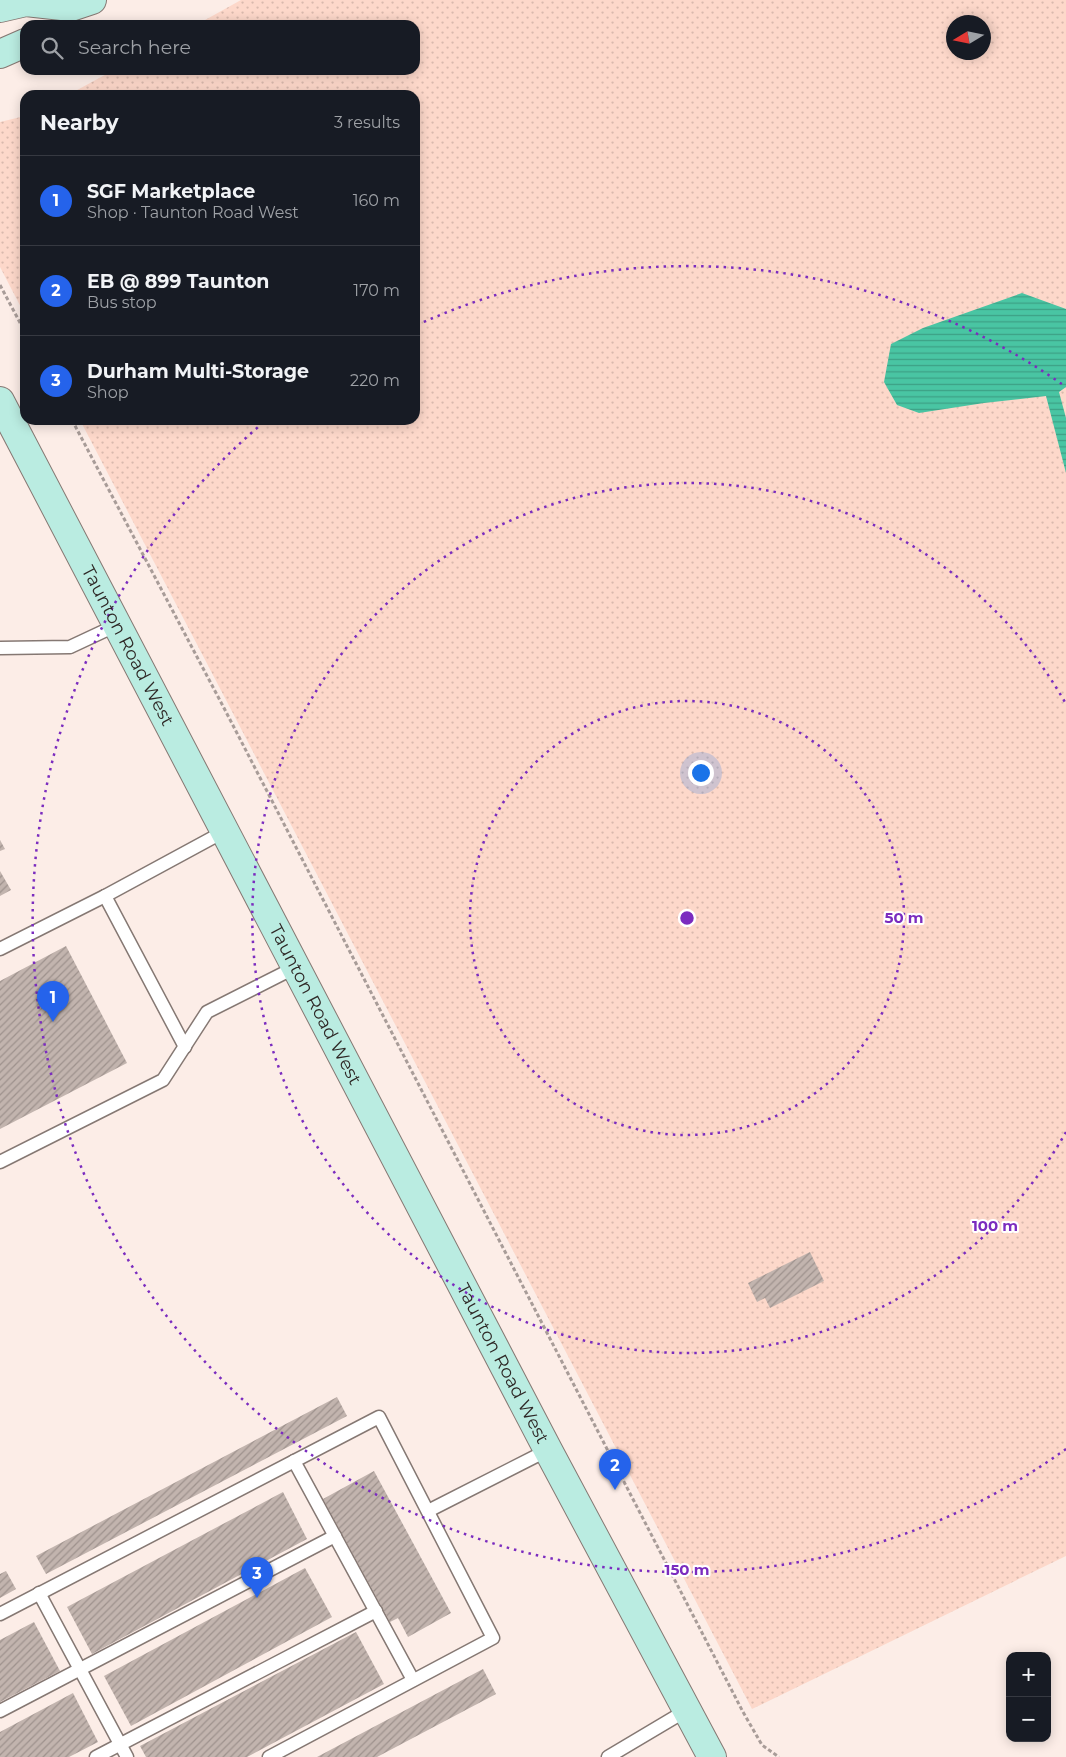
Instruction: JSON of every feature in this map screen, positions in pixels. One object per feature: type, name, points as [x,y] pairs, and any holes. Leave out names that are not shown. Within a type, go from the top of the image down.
[{"type":"main road","points":[[0,8],[26,2],[81,3]]},
{"type":"main road","points":[[57,20],[81,3]]},
{"type":"main road","points":[[0,54],[20,46]]},
{"type":"main road","name":"Taunton Road West","points":[[0,401],[548,1450],[712,1757]]},
{"type":"lane","points":[[0,648],[70,647],[117,625]]},
{"type":"lane","points":[[0,949],[105,896],[225,831]]},
{"type":"lane","points":[[105,896],[185,1047]]},
{"type":"lane","points":[[0,1162],[163,1080],[207,1012],[296,967]]},
{"type":"lane","points":[[0,1614],[379,1417],[493,1638],[269,1757]]},
{"type":"lane","points":[[428,1511],[548,1450]]},
{"type":"lane","points":[[294,1461],[413,1680]]},
{"type":"lane","points":[[0,1711],[335,1536]]},
{"type":"lane","points":[[39,1593],[127,1757]]},
{"type":"lane","points":[[96,1757],[376,1611]]},
{"type":"lane","points":[[611,1756],[687,1710]]},
{"type":"path","points":[[0,285],[20,323]]},
{"type":"path","points":[[75,425],[744,1712],[762,1745],[779,1757]]},
{"type":"shaded area","points":[[241,0],[1066,0],[1066,1556],[752,1709],[83,425],[420,425],[420,90],[77,90],[105,75],[420,75],[420,20],[205,20]]},
{"type":"shaded area","points":[[20,117],[20,305],[0,267],[0,122]]},
{"type":"shaded area","points":[[1022,293],[1066,309],[1066,387],[1059,392],[1066,418],[1066,473],[1046,396],[919,413],[897,405],[884,382],[891,344],[923,328]]},
{"type":"building","points":[[0,840],[5,849],[0,851]]},
{"type":"building","points":[[0,871],[11,890],[0,896]]},
{"type":"building","points":[[66,946],[127,1063],[0,1129],[0,981]]},
{"type":"building","points":[[810,1252],[824,1281],[770,1308],[765,1298],[757,1302],[748,1283]]},
{"type":"building","points":[[337,1397],[347,1416],[46,1574],[36,1556]]},
{"type":"building","points":[[374,1471],[451,1613],[408,1637],[398,1618],[390,1622],[323,1499]]},
{"type":"building","points":[[283,1492],[307,1539],[92,1654],[67,1607]]},
{"type":"building","points":[[305,1568],[332,1617],[131,1726],[104,1676]]},
{"type":"building","points":[[6,1571],[16,1589],[0,1598],[0,1574]]},
{"type":"building","points":[[34,1622],[60,1671],[0,1702],[0,1640]]},
{"type":"building","points":[[356,1632],[384,1684],[247,1757],[146,1757],[140,1746]]},
{"type":"building","points":[[483,1669],[496,1694],[377,1757],[317,1757]]},
{"type":"building","points":[[73,1693],[98,1742],[69,1757],[0,1757],[0,1732]]},
{"type":"place","name":"SGF Marketplace","points":[[53,1022]]},
{"type":"place","name":"EB @ 899 Taunton","points":[[615,1490]]},
{"type":"place","name":"Durham Multi-Storage","points":[[257,1598]]}]
